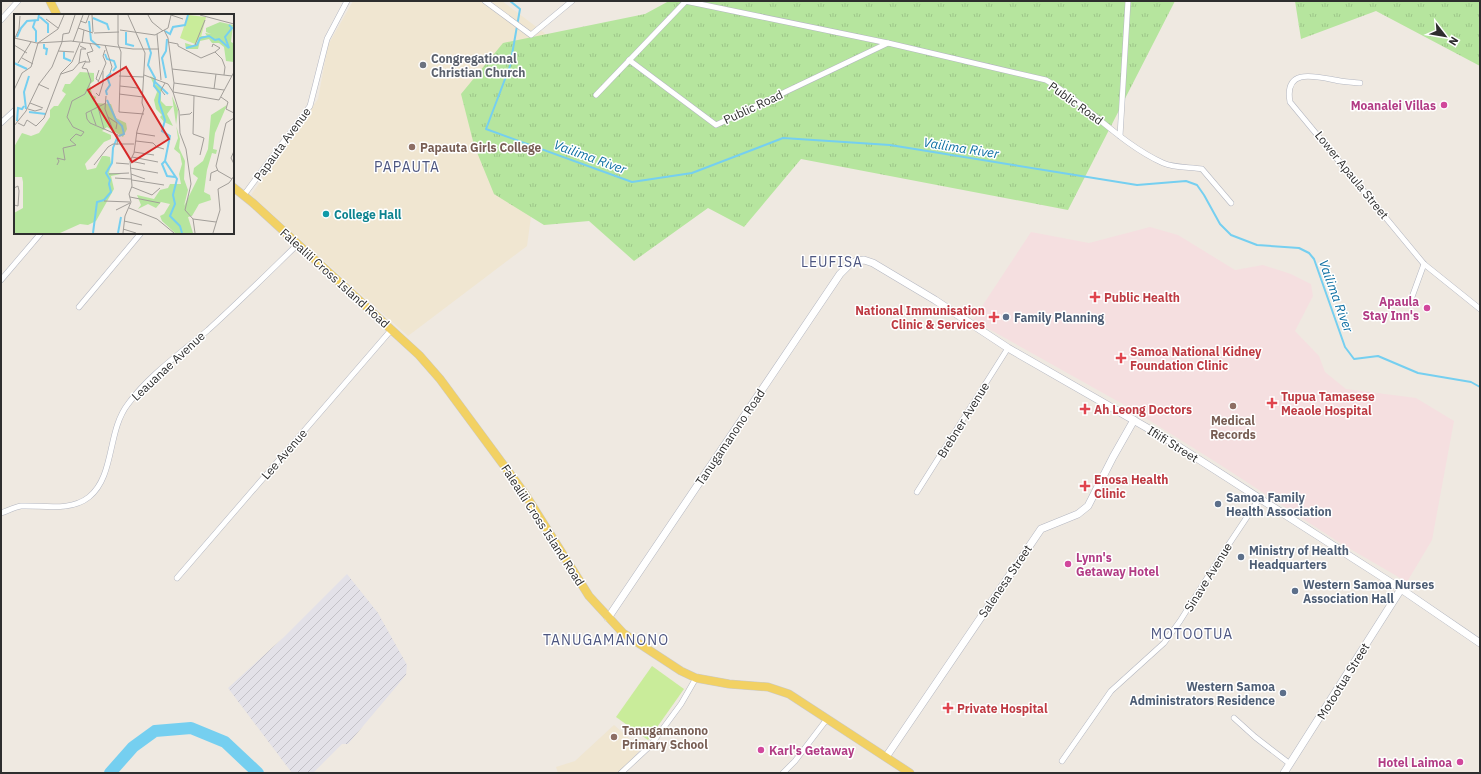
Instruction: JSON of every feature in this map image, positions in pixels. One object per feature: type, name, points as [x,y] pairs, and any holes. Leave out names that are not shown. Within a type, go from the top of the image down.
[{"type":"main road","points":[[50,1],[56,14]]},
{"type":"main road","name":"Falealili Cross Island Road","points":[[234,188],[298,244],[419,356],[480,432],[525,494],[589,596],[608,618],[639,645],[681,672],[696,678],[729,684],[777,689],[789,694],[910,773]]},
{"type":"main road","name":"Ifiifi Street","points":[[857,260],[864,260],[873,263],[935,300],[1008,348],[1170,441],[1401,589],[1480,643]]},
{"type":"main road","name":"Tanugamanono Road","points":[[608,618],[835,282],[846,267],[857,260]]},
{"type":"main road","name":"Salenesa Street","points":[[886,757],[1040,529],[1078,514],[1088,506],[1113,456],[1134,420]]},
{"type":"main road","name":"Motootua Street","points":[[1284,773],[1401,589]]},
{"type":"street","points":[[1,20],[18,1]]},
{"type":"street","name":"Papauta Avenue","points":[[244,195],[310,106],[327,39],[347,1]]},
{"type":"street","points":[[485,1],[531,35],[572,1]]},
{"type":"street","points":[[596,95],[685,1]]},
{"type":"street","name":"Public Road","points":[[685,1],[888,43],[1046,80],[1063,90],[1120,136],[1164,164],[1202,169],[1231,204]]},
{"type":"street","name":"Public Road","points":[[1120,136],[1128,1]]},
{"type":"street","name":"Public Road","points":[[629,60],[716,124],[888,43]]},
{"type":"street","name":"Lower Apaula Street","points":[[1360,83],[1306,75],[1295,79],[1290,85],[1288,92],[1290,102],[1424,264],[1480,308]]},
{"type":"street","points":[[1,123],[14,111]]},
{"type":"street","points":[[1,280],[40,234]]},
{"type":"street","points":[[79,307],[140,234]]},
{"type":"street","name":"Leauanae Avenue","points":[[1,513],[20,506],[71,506],[88,498],[98,488],[104,476],[117,421],[128,404],[141,389],[208,330],[298,244]]},
{"type":"street","points":[[1412,297],[1424,264]]},
{"type":"street","name":"Lee Avenue","points":[[177,578],[392,330]]},
{"type":"street","name":"Brebner Avenue","points":[[917,492],[1008,348]]},
{"type":"street","name":"Sinave Avenue","points":[[1062,761],[1111,691],[1164,643],[1180,621],[1259,499]]},
{"type":"street","points":[[622,773],[650,746],[681,704],[696,678]]},
{"type":"street","points":[[1234,718],[1255,738],[1290,764]]},
{"type":"street","points":[[783,773],[795,761],[827,719]]},
{"type":"shaded area","name":"Papauta Girls College","points":[[353,1],[502,1],[555,41],[527,246],[408,336],[251,195],[318,99],[328,45]]},
{"type":"shaded area","name":"Tupua Tamasese Meaole Hospital","points":[[1150,227],[1178,235],[1235,270],[1263,265],[1291,274],[1311,284],[1313,296],[1295,331],[1319,356],[1325,372],[1346,389],[1416,398],[1454,421],[1432,540],[1407,582],[1340,543],[1128,407],[973,320],[1031,232],[1089,243]]},
{"type":"shaded area","points":[[347,574],[378,613],[407,665],[406,675],[348,744],[342,744],[313,773],[292,773],[228,688],[284,637]]},
{"type":"shaded area","name":"Tanugamanono Primary School","points":[[614,725],[641,749],[621,771],[618,773],[558,773],[556,767],[575,761]]},
{"type":"green space","points":[[669,1],[1175,1],[1068,210],[801,159],[744,227],[708,208],[634,261],[589,221],[544,225],[494,194],[474,145],[461,94],[503,43],[645,14]]},
{"type":"green space","points":[[1295,1],[1480,1],[1480,66],[1376,11],[1301,39]]},
{"type":"green space","points":[[652,666],[684,689],[648,740],[616,717]]},
{"type":"waterway","name":"Vailima River","points":[[510,1],[520,9],[510,66],[486,129],[632,182],[692,173],[783,138],[890,145],[1137,185],[1186,181],[1197,185],[1220,224],[1231,235],[1257,245],[1299,248],[1309,253],[1314,259],[1345,347],[1354,359],[1378,356],[1418,373],[1471,382],[1480,387]]},
{"type":"waterway","points":[[110,773],[133,747],[155,731],[191,728],[225,742],[258,773]]},
{"type":"place","name":"Congregational Christian Church","points":[[423,65]]},
{"type":"place","name":"Moanalei Villas","points":[[1444,105]]},
{"type":"place","name":"Papauta Girls College","points":[[412,147]]},
{"type":"place","name":"College Hall","points":[[326,214]]},
{"type":"place","name":"Public Health","points":[[1095,297]]},
{"type":"place","name":"Apaula Stay Inn's","points":[[1427,308]]},
{"type":"place","name":"National Immunisation Clinic & Services","points":[[994,317]]},
{"type":"place","name":"Family Planning","points":[[1006,317]]},
{"type":"place","name":"Samoa National Kidney Foundation Clinic","points":[[1121,358]]},
{"type":"place","name":"Tupua Tamasese Meaole Hospital","points":[[1272,403]]},
{"type":"place","name":"Medical Records","points":[[1233,406]]},
{"type":"place","name":"Ah Leong Doctors","points":[[1085,409]]},
{"type":"place","name":"Enosa Health Clinic","points":[[1085,486]]},
{"type":"place","name":"Samoa Family Health Association","points":[[1218,504]]},
{"type":"place","name":"Ministry of Health Headquarters","points":[[1241,557]]},
{"type":"place","name":"Lynn's Getaway Hotel","points":[[1068,564]]},
{"type":"place","name":"Western Samoa Nurses Association Hall","points":[[1295,591]]},
{"type":"place","name":"Western Samoa Administrators Residence","points":[[1283,693]]},
{"type":"place","name":"Private Hospital","points":[[948,708]]},
{"type":"place","name":"Tanugamanono Primary School","points":[[614,737]]},
{"type":"place","name":"Karl's Getaway","points":[[761,750]]},
{"type":"place","name":"Hotel Laimoa","points":[[1460,762]]},
{"type":"district","name":"PAPAUTA","points":[[407,167]]},
{"type":"district","name":"LEUFISA","points":[[832,262]]},
{"type":"district","name":"MOTOOTUA","points":[[1192,634]]},
{"type":"district","name":"TANUGAMANONO","points":[[606,640]]}]
